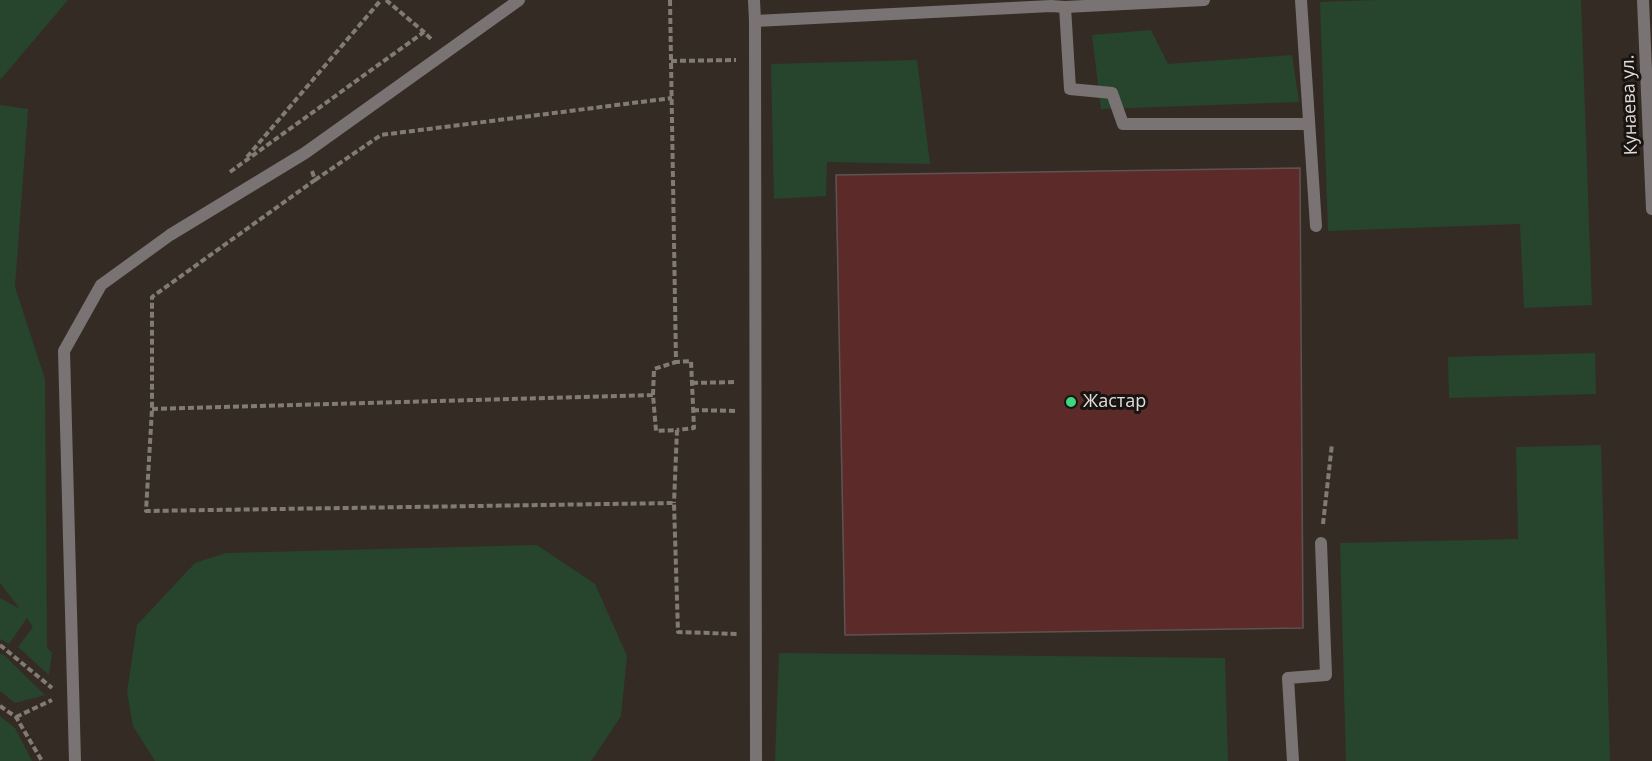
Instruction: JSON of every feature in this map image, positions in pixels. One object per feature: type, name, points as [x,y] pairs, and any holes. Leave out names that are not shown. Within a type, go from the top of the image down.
[{"type":"street","points":[[754,0],[756,761]]},
{"type":"street","points":[[755,21],[1204,0]]},
{"type":"street","points":[[1301,0],[1316,226]]},
{"type":"street","name":"Кунаева ул.","points":[[1643,0],[1652,209]]},
{"type":"street","points":[[75,761],[64,351],[101,285],[170,235],[305,153],[445,54],[512,1]]},
{"type":"street","points":[[1065,7],[1070,89],[1112,93],[1123,124],[1309,124]]},
{"type":"street","points":[[1293,761],[1288,678],[1326,675],[1321,543]]},
{"type":"path","points":[[243,163],[381,0]]},
{"type":"path","points":[[386,0],[424,32],[445,54]]},
{"type":"path","points":[[670,0],[676,362]]},
{"type":"path","points":[[225,176],[424,32]]},
{"type":"path","points":[[671,61],[755,60]]},
{"type":"path","points":[[672,98],[381,135],[152,297],[152,410],[146,511],[674,503]]},
{"type":"path","points":[[305,153],[315,180]]},
{"type":"path","points":[[691,361],[692,383],[694,428],[656,431],[653,396],[654,369],[676,362],[691,361]]},
{"type":"path","points":[[692,383],[756,382]]},
{"type":"path","points":[[152,410],[653,396]]},
{"type":"path","points":[[693,410],[756,411]]},
{"type":"path","points":[[677,430],[674,503],[678,632],[756,634]]},
{"type":"path","points":[[1321,543],[1332,444]]},
{"type":"path","points":[[0,645],[52,688]]},
{"type":"path","points":[[16,717],[52,700]]},
{"type":"path","points":[[0,706],[16,717],[42,761]]},
{"type":"green space","points":[[0,0],[68,0],[0,80]]},
{"type":"green space","points":[[1581,0],[1592,305],[1524,308],[1520,224],[1328,231],[1320,2]]},
{"type":"green space","points":[[1151,30],[1168,64],[1292,55],[1299,102],[1101,109],[1092,35]]},
{"type":"green space","points":[[917,60],[930,164],[827,162],[826,196],[774,199],[771,64]]},
{"type":"green space","points":[[0,105],[28,109],[15,287],[45,379],[47,647],[52,653],[49,675],[18,647],[33,627],[27,618],[9,644],[0,639],[0,598],[20,609],[0,583]]},
{"type":"green space","points":[[1595,353],[1596,394],[1449,398],[1448,357]]},
{"type":"green space","points":[[1601,445],[1610,761],[1346,761],[1340,543],[1518,539],[1516,447]]},
{"type":"green space","points":[[537,545],[595,584],[627,656],[621,716],[591,761],[155,761],[133,726],[127,692],[137,625],[195,563],[226,553]]},
{"type":"green space","points":[[779,653],[1225,658],[1228,761],[775,761]]},
{"type":"green space","points":[[0,654],[4,655],[45,695],[15,703],[0,691]]},
{"type":"green space","points":[[0,716],[15,728],[32,761],[0,761]]},
{"type":"building","name":"Жастар","points":[[1300,168],[1303,628],[845,635],[836,175]]},
{"type":"place","name":"Жастар","points":[[1071,402]]}]
